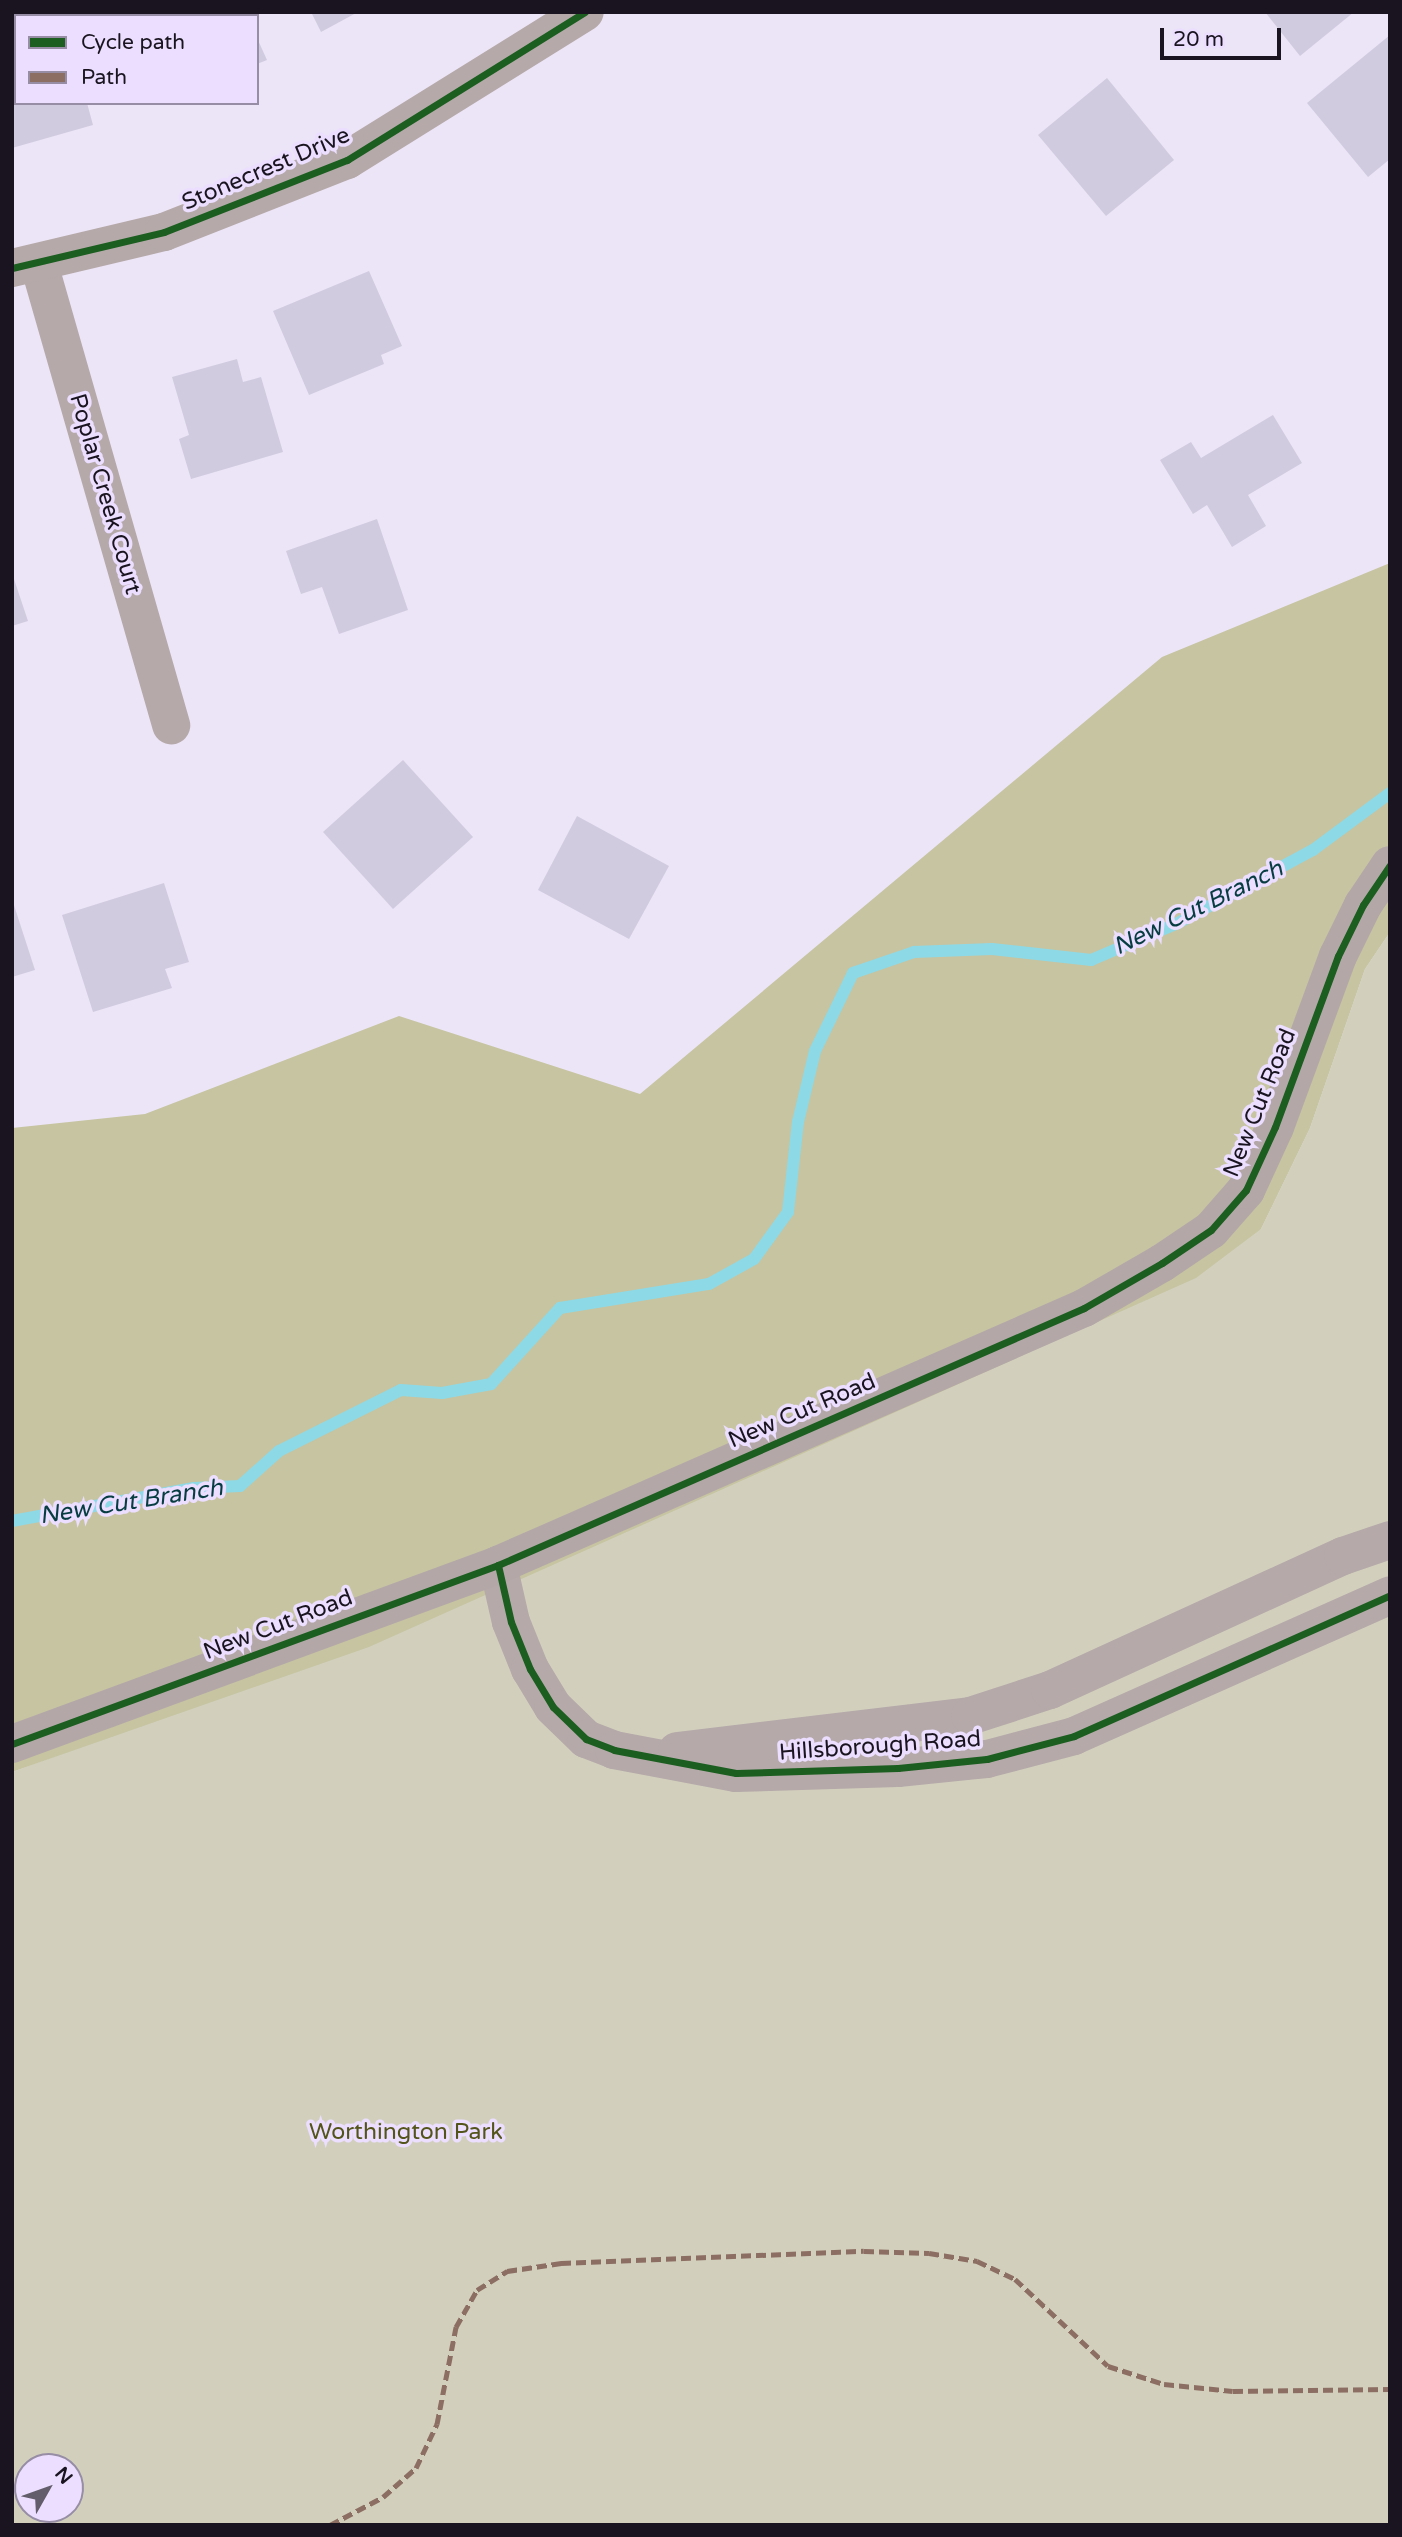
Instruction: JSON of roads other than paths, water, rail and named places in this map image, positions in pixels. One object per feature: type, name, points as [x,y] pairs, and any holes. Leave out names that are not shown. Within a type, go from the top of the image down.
[{"type":"street","name":"Stonecrest Drive","points":[[25,266],[164,232],[348,159],[585,12]]},
{"type":"street","name":"Poplar Creek Court","points":[[25,266],[171,724]]},
{"type":"street","name":"New Cut Road","points":[[12,1744],[498,1565],[1084,1308],[1211,1230],[1246,1190],[1275,1127],[1338,956],[1390,865]]},
{"type":"street","name":"Hillsborough Road","points":[[645,1755],[970,1716],[1049,1690],[1343,1556],[1390,1540]]},
{"type":"street","name":"Hillsborough Road","points":[[498,1565],[511,1622],[530,1669],[553,1707],[586,1739],[645,1755],[736,1773],[898,1768],[987,1759],[1074,1736],[1390,1595]]},
{"type":"waterway","name":"New Cut Branch","points":[[12,1521],[194,1488],[240,1486],[279,1451],[401,1390],[442,1393],[491,1384],[560,1308],[709,1284],[754,1259],[788,1212],[798,1122],[815,1051],[853,973],[914,952],[992,949],[1091,960],[1176,924],[1313,850],[1390,793]]},
{"type":"park label","name":"Worthington Park","points":[[406,2132]]}]
